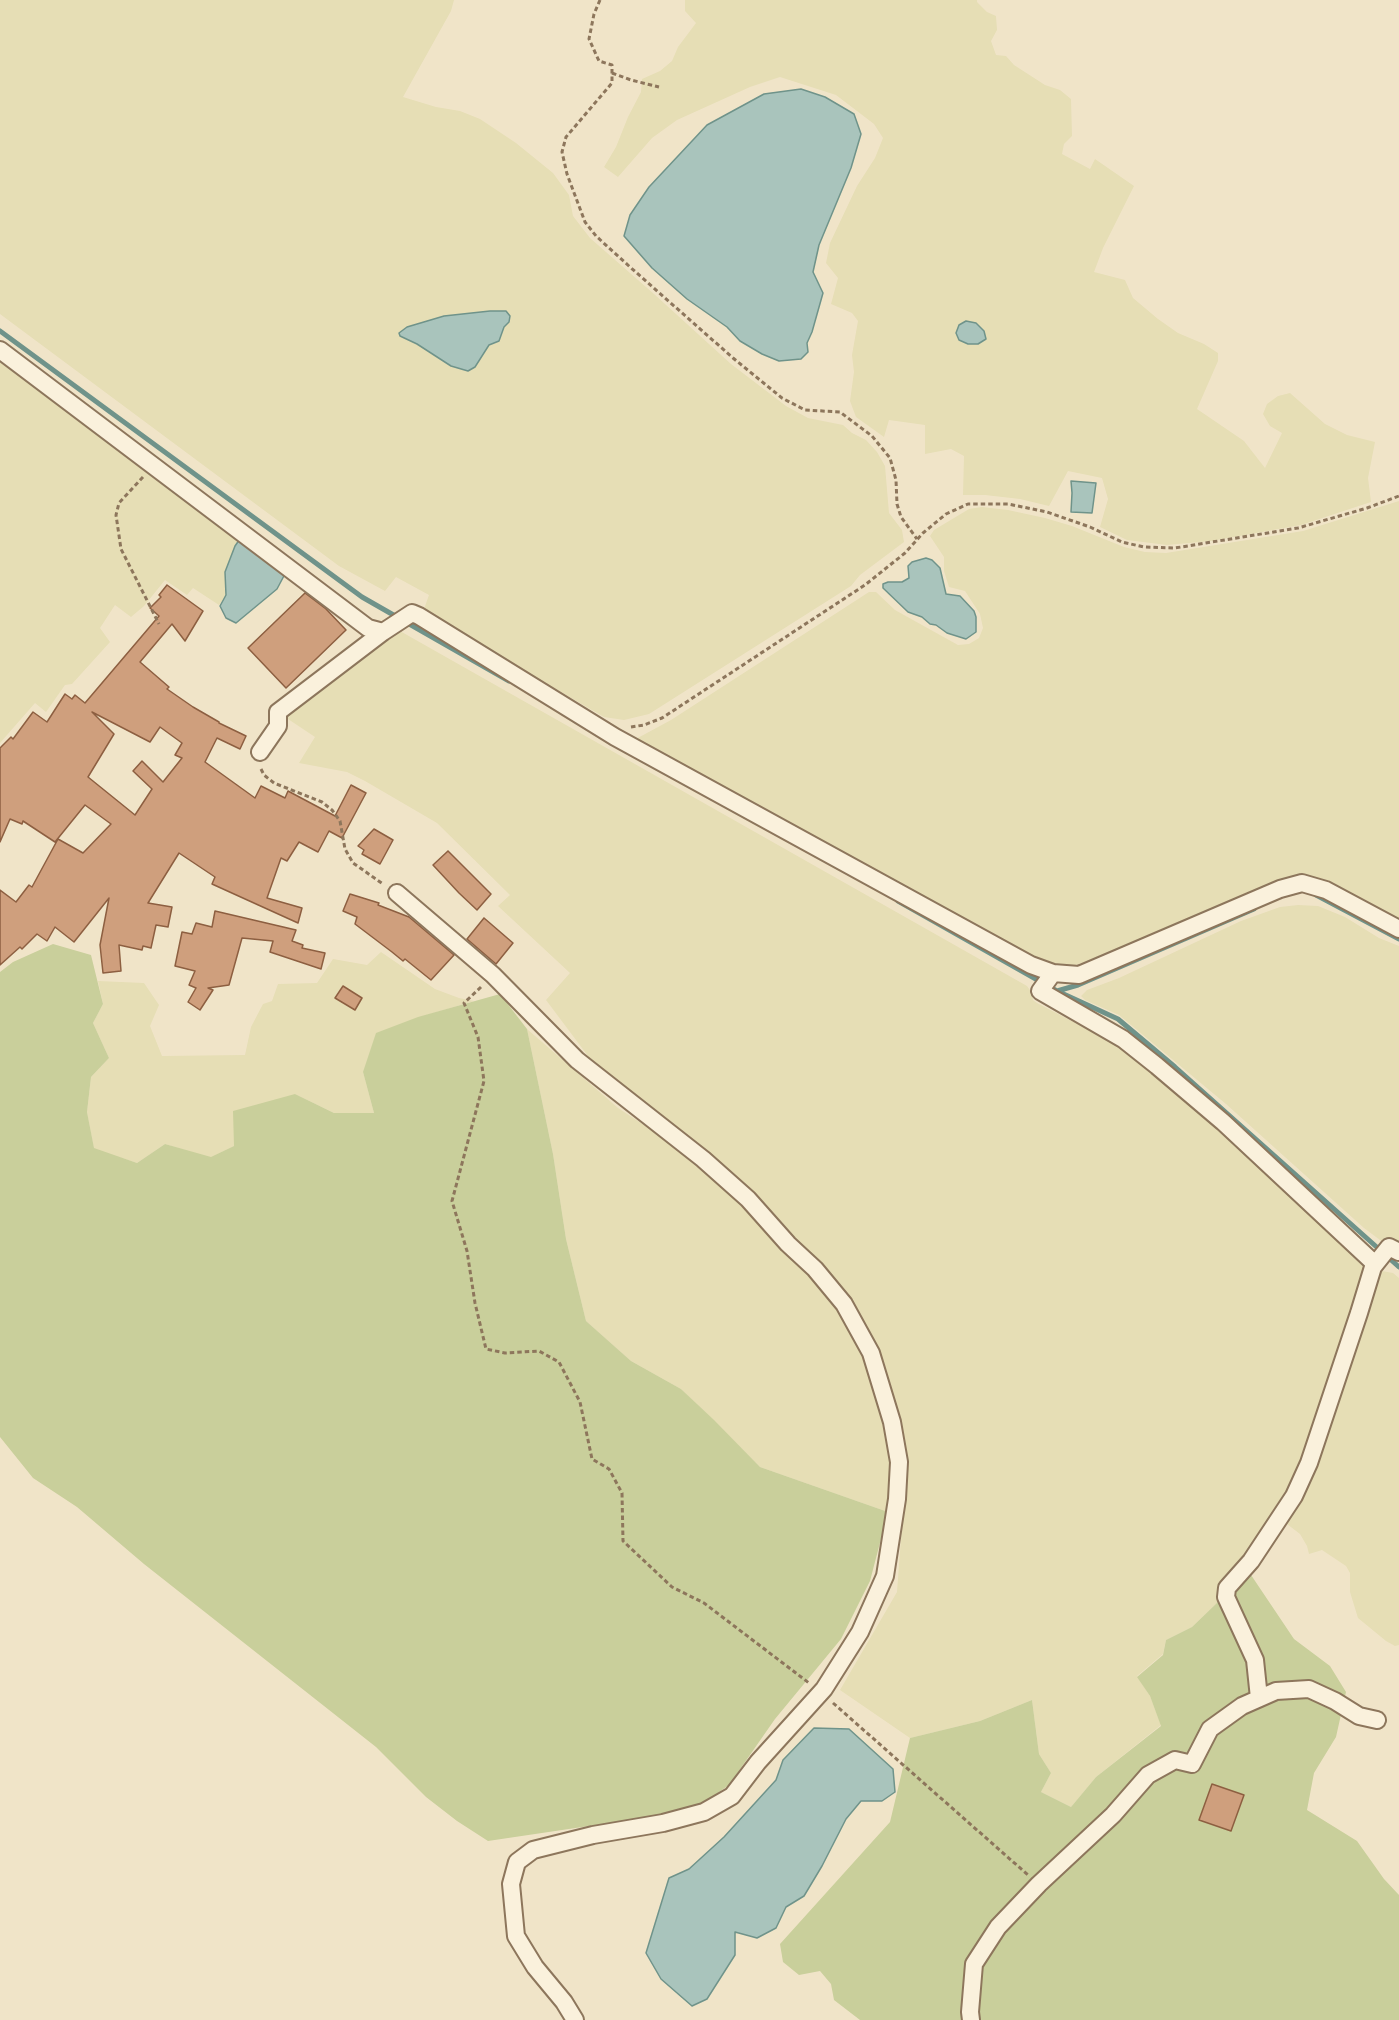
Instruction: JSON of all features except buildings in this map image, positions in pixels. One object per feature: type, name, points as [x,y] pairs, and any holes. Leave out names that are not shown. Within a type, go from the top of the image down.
[{"type":"street","points":[[0,350],[368,628],[389,628]]},
{"type":"street","points":[[260,752],[278,726],[278,712],[412,613],[603,730],[1020,960],[1052,975],[1079,975],[1280,889],[1302,883],[1326,891],[1399,929]]},
{"type":"street","points":[[397,893],[493,975],[577,1060],[703,1160],[748,1199],[788,1244],[816,1269],[844,1304],[871,1353],[884,1391],[899,1462],[897,1499],[885,1576],[860,1632],[821,1692],[758,1762],[732,1796],[704,1812],[663,1823],[593,1835],[533,1850],[517,1862],[511,1884],[516,1936],[534,1967],[564,2002],[574,2020]]},
{"type":"street","points":[[1052,975],[1040,991],[1123,1039],[1386,1256],[1373,1267],[1309,1463],[1294,1496],[1251,1561],[1227,1588],[1226,1597],[1255,1660],[1259,1698]]},
{"type":"street","points":[[971,2020],[974,1964],[998,1926],[1113,1815],[1148,1774],[1175,1760],[1192,1764],[1210,1729],[1242,1706],[1276,1691],[1309,1689],[1359,1716],[1377,1720]]},
{"type":"path","points":[[600,0],[594,14],[589,39],[599,61],[612,65],[612,83],[566,137],[562,152],[567,174],[585,222],[596,236],[638,275],[732,358],[782,398],[805,410],[840,412],[872,436],[890,458],[896,480],[897,504],[902,517],[917,539]]},
{"type":"path","points":[[612,73],[658,87]]},
{"type":"path","points":[[154,466],[119,502],[116,515],[121,549],[159,624]]},
{"type":"path","points":[[603,730],[644,725],[662,718],[865,585],[905,553],[917,539],[946,514],[968,504],[1008,504],[1047,512],[1090,527],[1122,542],[1144,547],[1175,548],[1298,528],[1399,496]]},
{"type":"path","points":[[260,752],[260,767],[264,775],[274,783],[322,802],[332,810],[340,821],[345,849],[353,863],[397,893]]},
{"type":"path","points":[[493,975],[464,1003],[478,1037],[484,1081],[452,1201],[467,1251],[475,1303],[486,1348],[505,1353],[539,1351],[559,1362],[580,1402],[592,1459],[609,1469],[622,1493],[623,1541],[672,1587],[704,1603],[821,1692],[1039,1884]]},
{"type":"shaded area","points":[[0,0],[454,0],[451,11],[403,97],[436,107],[460,111],[480,119],[516,143],[553,173],[569,195],[573,216],[590,238],[731,364],[786,406],[808,418],[843,425],[866,440],[877,452],[885,466],[889,513],[902,530],[904,542],[860,575],[851,586],[649,714],[624,720],[604,717],[423,612],[429,595],[396,577],[385,591],[339,566],[0,314]]},
{"type":"shaded area","points":[[685,0],[977,0],[987,12],[996,16],[997,30],[991,41],[996,55],[1006,56],[1014,65],[1045,85],[1060,90],[1071,99],[1072,136],[1064,144],[1062,154],[1090,169],[1095,159],[1134,186],[1103,248],[1094,272],[1125,280],[1133,298],[1158,319],[1178,333],[1218,353],[1218,361],[1197,409],[1244,441],[1265,468],[1282,433],[1270,426],[1263,414],[1267,404],[1278,396],[1290,393],[1325,424],[1347,435],[1375,442],[1368,478],[1371,502],[1301,525],[1211,541],[1167,545],[1127,540],[1100,527],[1108,499],[1102,478],[1068,471],[1049,506],[1020,499],[963,495],[964,456],[951,449],[925,454],[925,425],[889,420],[884,437],[856,417],[850,401],[854,372],[852,355],[858,321],[852,313],[831,304],[838,278],[826,263],[830,243],[857,186],[875,158],[883,138],[874,124],[836,95],[780,77],[750,87],[677,120],[652,138],[618,177],[604,167],[616,147],[641,92],[642,79],[660,71],[672,61],[678,47],[696,23],[685,11]]},
{"type":"shaded area","points":[[0,350],[243,533],[235,546],[225,572],[226,595],[219,605],[193,588],[187,595],[165,580],[144,606],[131,617],[115,605],[100,628],[110,642],[72,684],[65,685],[46,712],[35,703],[0,743]]},
{"type":"shaded area","points":[[1399,501],[1399,922],[1307,878],[1106,957],[1063,968],[1049,966],[634,740],[671,720],[869,592],[876,592],[895,610],[958,645],[969,644],[979,638],[983,628],[980,614],[965,591],[949,587],[944,571],[944,557],[930,536],[934,530],[969,509],[982,507],[1008,510],[1045,518],[1124,547],[1145,552],[1166,553],[1303,531]]},
{"type":"shaded area","points":[[400,631],[1027,986],[1032,993],[1033,1000],[1037,1003],[1114,1043],[1210,1118],[1358,1252],[1365,1266],[1289,1499],[1223,1597],[1192,1627],[1166,1640],[1163,1654],[1137,1676],[1150,1696],[1161,1725],[1096,1777],[1071,1807],[1041,1792],[1051,1773],[1039,1754],[1032,1700],[980,1721],[910,1738],[840,1690],[897,1592],[907,1458],[839,1286],[603,1076],[546,1000],[570,973],[498,906],[510,895],[437,823],[347,772],[299,763],[315,737],[285,717]]},
{"type":"shaded area","points":[[1318,906],[1345,917],[1379,938],[1399,946],[1399,1245],[1384,1243],[1364,1228],[1226,1104],[1119,1015],[1081,996],[1087,990],[1119,978],[1241,921],[1280,907]]},
{"type":"shaded area","points":[[381,952],[435,989],[474,1001],[420,1017],[363,1072],[374,1113],[334,1113],[295,1094],[234,1146],[210,1158],[165,1144],[137,1163],[94,1149],[87,1112],[91,1077],[109,1058],[93,1023],[103,1004],[98,981],[144,983],[159,1005],[150,1026],[162,1056],[245,1055],[251,1027],[263,1004],[272,1001],[278,984],[317,983],[333,959],[367,965]]},
{"type":"shaded area","points":[[527,1029],[618,1108],[702,1163],[825,1291],[846,1318],[867,1352],[885,1412],[893,1468],[888,1512],[760,1467],[681,1389],[631,1361],[586,1321],[566,1239],[553,1154]]},
{"type":"shaded area","points":[[1382,1271],[1393,1273],[1399,1278],[1399,1645],[1395,1646],[1358,1618],[1350,1592],[1350,1573],[1346,1566],[1322,1550],[1309,1554],[1300,1534],[1287,1524],[1300,1502],[1374,1282]]},
{"type":"green space","points":[[53,944],[91,955],[103,1004],[93,1023],[109,1058],[91,1077],[87,1112],[94,1148],[137,1163],[165,1144],[211,1157],[234,1146],[233,1111],[295,1094],[334,1113],[374,1113],[363,1072],[376,1033],[418,1017],[500,994],[527,1029],[553,1154],[566,1239],[586,1321],[631,1361],[681,1389],[760,1467],[888,1512],[870,1581],[841,1639],[775,1719],[729,1785],[699,1806],[663,1815],[488,1841],[426,1797],[376,1747],[144,1564],[77,1507],[33,1478],[0,1437],[0,972],[13,962]]},
{"type":"green space","points":[[1249,1572],[1294,1639],[1330,1666],[1346,1692],[1336,1737],[1314,1773],[1307,1810],[1357,1841],[1384,1879],[1399,1895],[1399,2020],[860,2020],[834,2000],[831,1984],[820,1971],[799,1975],[783,1962],[780,1944],[890,1822],[910,1738],[980,1721],[1032,1700],[1039,1754],[1051,1773],[1041,1792],[1071,1807],[1096,1777],[1161,1726],[1150,1696],[1137,1677],[1163,1655],[1166,1640],[1192,1627]]},
{"type":"water","points":[[801,89],[825,97],[854,114],[861,134],[851,168],[819,245],[813,272],[823,293],[807,343],[808,352],[801,359],[779,361],[740,341],[727,327],[687,299],[652,268],[624,236],[630,215],[649,187],[707,125],[764,94]]},
{"type":"water","points":[[506,311],[510,316],[509,322],[504,327],[499,341],[489,345],[475,367],[468,371],[451,366],[400,336],[399,333],[407,327],[444,316]]},
{"type":"water","points":[[966,321],[976,323],[984,331],[986,339],[978,344],[968,344],[959,340],[956,333],[959,325]]},
{"type":"water","points":[[1071,481],[1096,483],[1092,513],[1071,512]]},
{"type":"water","points":[[242,536],[286,572],[277,589],[236,623],[226,618],[220,606],[226,595],[225,572],[235,546]]},
{"type":"water","points":[[926,558],[932,560],[940,568],[946,594],[960,596],[974,611],[976,632],[966,639],[947,633],[922,617],[908,612],[883,588],[883,584],[888,582],[902,582],[909,578],[908,566],[912,562]]},
{"type":"water","points":[[814,1728],[849,1729],[893,1769],[895,1792],[882,1801],[861,1801],[846,1819],[804,1896],[786,1907],[776,1928],[757,1938],[735,1932],[735,1955],[707,1999],[692,2006],[661,1979],[646,1953],[669,1878],[689,1869],[724,1837],[776,1780],[783,1760]]},
{"type":"waterway","points":[[0,331],[362,597],[509,681]]},
{"type":"waterway","points":[[1316,895],[1399,939]]},
{"type":"waterway","points":[[898,901],[1057,991],[1078,985],[1254,909]]},
{"type":"waterway","points":[[1057,991],[1118,1019],[1399,1267]]}]
